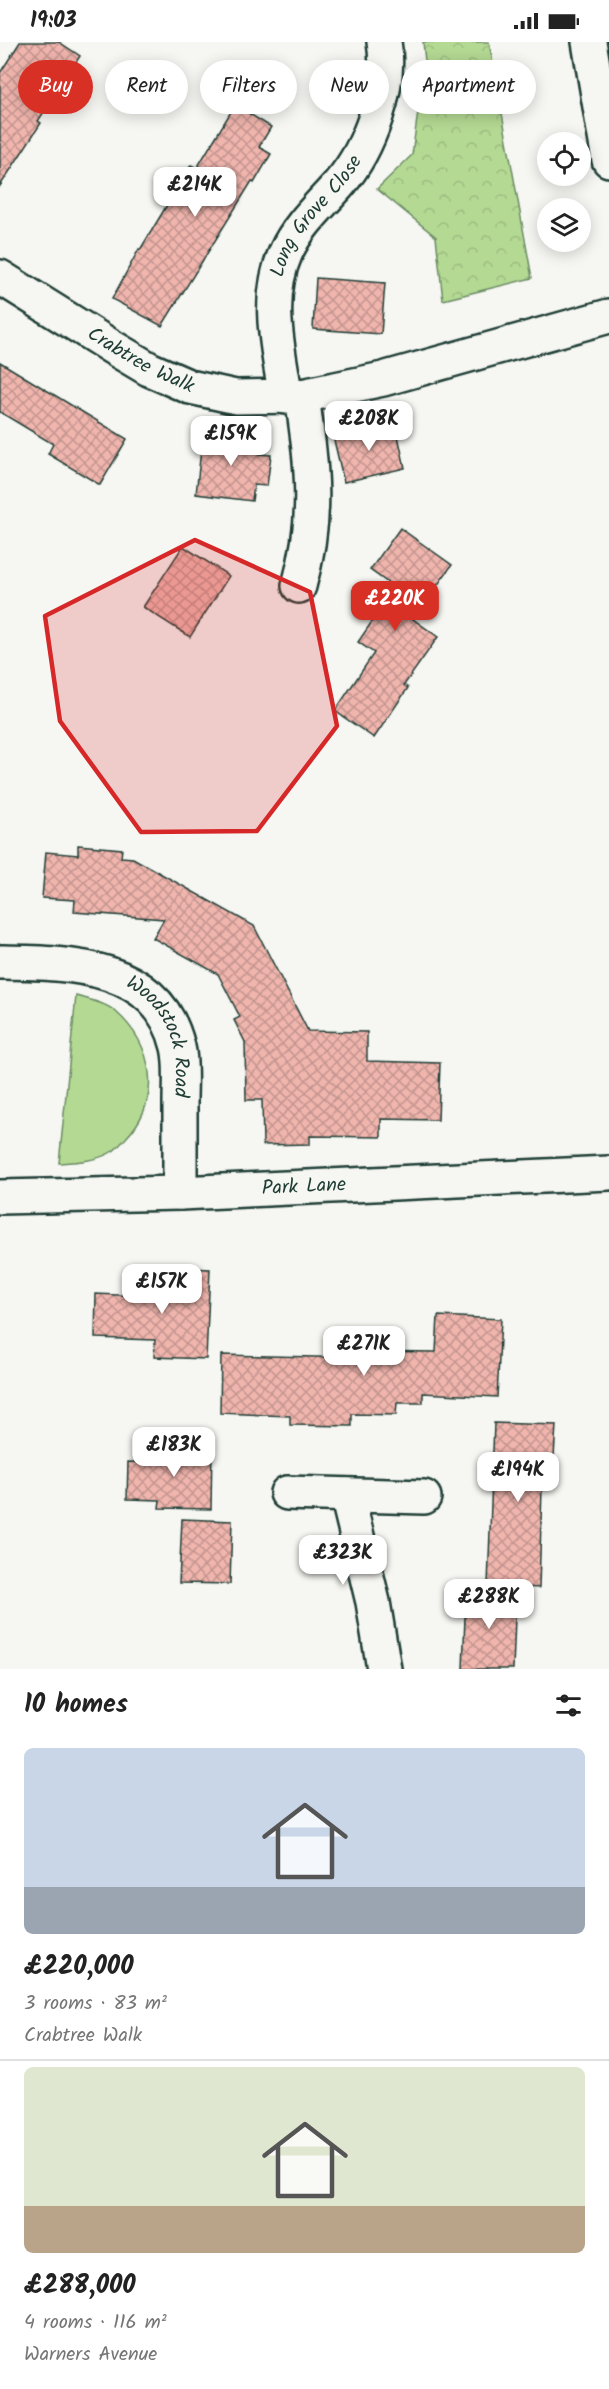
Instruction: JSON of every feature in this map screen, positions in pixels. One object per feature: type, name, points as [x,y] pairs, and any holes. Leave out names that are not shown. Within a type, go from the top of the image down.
[{"type":"street","name":"Long Grove Close","points":[[299,586],[308,552],[313,487],[294,396],[273,325],[277,286],[286,252],[306,220],[342,181],[363,148],[378,111],[384,77],[384,42]]},
{"type":"street","points":[[589,42],[609,160]]},
{"type":"street","name":"Crabtree Walk","points":[[0,277],[149,369],[190,387],[236,397],[294,396],[383,379],[448,363],[609,316]]},
{"type":"street","name":"Woodstock Road","points":[[0,962],[56,963],[98,970],[131,983],[154,1000],[168,1021],[178,1047],[180,1193]]},
{"type":"street","name":"Park Lane","points":[[0,1197],[180,1193],[609,1173]]},
{"type":"street","points":[[287,1493],[424,1497]]},
{"type":"street","points":[[347,1495],[373,1602],[384,1669]]},
{"type":"highlighted area","points":[[195,540],[310,592],[337,726],[257,831],[141,832],[60,721],[45,616]]},
{"type":"green space","points":[[423,42],[489,42],[492,60],[425,60]]},
{"type":"green space","points":[[418,114],[502,114],[532,278],[443,300],[436,237],[377,189],[412,155]]},
{"type":"green space","points":[[76,996],[107,1006],[128,1025],[145,1056],[149,1073],[149,1090],[138,1123],[115,1150],[94,1159],[59,1163]]},
{"type":"building","points":[[20,42],[59,42],[80,56],[77,60],[18,60],[18,114],[43,114],[38,121],[41,123],[0,186],[0,73]]},
{"type":"building","points":[[230,114],[250,114],[271,127],[259,147],[271,154],[162,326],[112,299],[139,249],[191,165],[197,168]]},
{"type":"building","points":[[316,278],[385,283],[381,334],[313,329]]},
{"type":"building","points":[[0,362],[127,439],[100,485],[48,454],[53,444],[0,412]]},
{"type":"building","points":[[395,422],[405,468],[344,482],[333,436]]},
{"type":"building","points":[[203,432],[261,439],[259,454],[271,455],[267,486],[254,485],[252,501],[196,494]]},
{"type":"building","points":[[400,528],[452,565],[413,619],[438,637],[404,685],[408,688],[374,738],[335,711],[374,653],[358,642],[395,588],[370,570]]},
{"type":"building","points":[[183,546],[229,576],[190,637],[143,607]]},
{"type":"building","points":[[78,845],[122,849],[121,857],[133,858],[254,926],[308,1031],[367,1032],[367,1061],[440,1063],[438,1120],[381,1119],[381,1137],[310,1136],[310,1144],[263,1145],[262,1100],[246,1100],[245,1042],[234,1020],[240,1017],[218,974],[153,938],[164,919],[74,912],[75,900],[42,898],[46,852],[78,855]]},
{"type":"building","points":[[163,1267],[210,1269],[206,1359],[154,1357],[155,1340],[95,1338],[96,1294],[161,1297]]},
{"type":"building","points":[[438,1316],[501,1319],[497,1397],[423,1393],[423,1403],[397,1403],[396,1415],[352,1414],[352,1426],[290,1425],[290,1416],[220,1413],[221,1355],[360,1358],[361,1351],[436,1352]]},
{"type":"building","points":[[494,1423],[556,1425],[554,1457],[543,1456],[539,1588],[488,1585]]},
{"type":"building","points":[[162,1445],[212,1446],[211,1509],[159,1508],[160,1500],[127,1499],[128,1462],[162,1463]]},
{"type":"building","points":[[182,1519],[232,1521],[230,1584],[179,1583]]},
{"type":"building","points":[[466,1591],[516,1593],[513,1669],[463,1669]]}]
